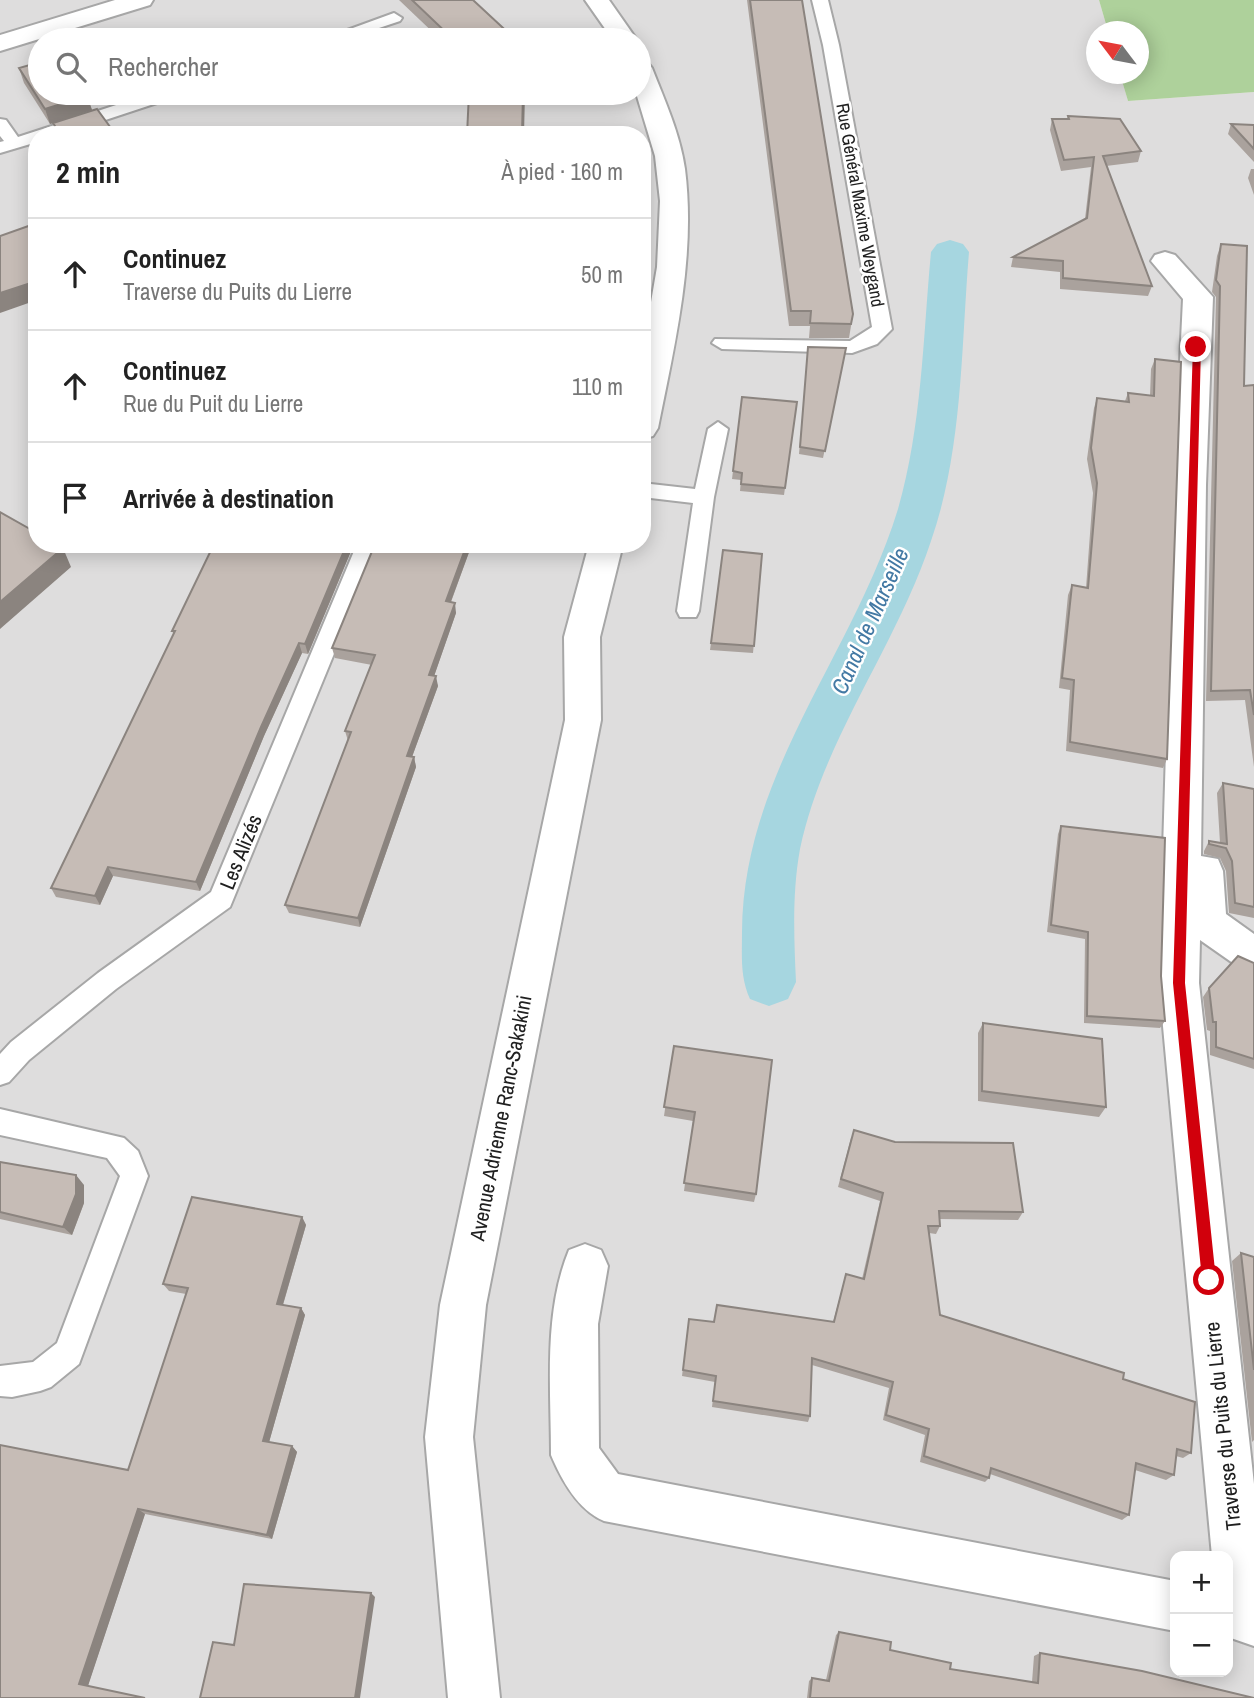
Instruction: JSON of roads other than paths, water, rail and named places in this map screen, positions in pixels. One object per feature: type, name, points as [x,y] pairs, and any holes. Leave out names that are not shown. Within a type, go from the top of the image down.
[{"type":"street","points":[[49,28],[141,0]]},
{"type":"street","points":[[597,0],[617,28]]},
{"type":"street","points":[[0,43],[28,34]]},
{"type":"street","points":[[651,99],[671,168],[674,241],[651,385]]},
{"type":"street","name":"Traverse du Puits du Lierre","points":[[1165,261],[1198,297],[1179,983],[1241,1618]]},
{"type":"street","points":[[1216,461],[1201,803],[1207,923],[1254,957]]},
{"type":"street","name":"Avenue Adrienne Ranc-Sakakini","points":[[474,1698],[449,1437],[463,1306],[583,720],[582,637],[604,553]]},
{"type":"street","points":[[585,1266],[575,1324],[575,1455],[604,1496],[1170,1605]]},
{"type":"street","points":[[1236,1551],[1254,1500]]},
{"type":"lane","name":"Rue Général Maxime Weygand","points":[[722,343],[852,346],[870,340],[882,329],[831,46],[820,0]]},
{"type":"lane","points":[[364,28],[394,18]]},
{"type":"lane","points":[[69,126],[133,105]]},
{"type":"lane","points":[[0,124],[7,146],[28,139]]},
{"type":"lane","points":[[688,611],[704,497],[718,429]]},
{"type":"lane","points":[[651,491],[704,497]]},
{"type":"lane","name":"Les Alizés","points":[[0,1073],[20,1051],[107,981],[221,899],[364,553]]},
{"type":"lane","points":[[0,1122],[114,1147],[128,1160],[134,1176],[68,1353],[40,1376],[12,1382],[0,1381]]},
{"type":"waterway","name":"Canal de Marseille","points":[[769,982],[770,887],[780,830],[808,755],[896,577],[920,504],[934,433],[950,252]]}]
